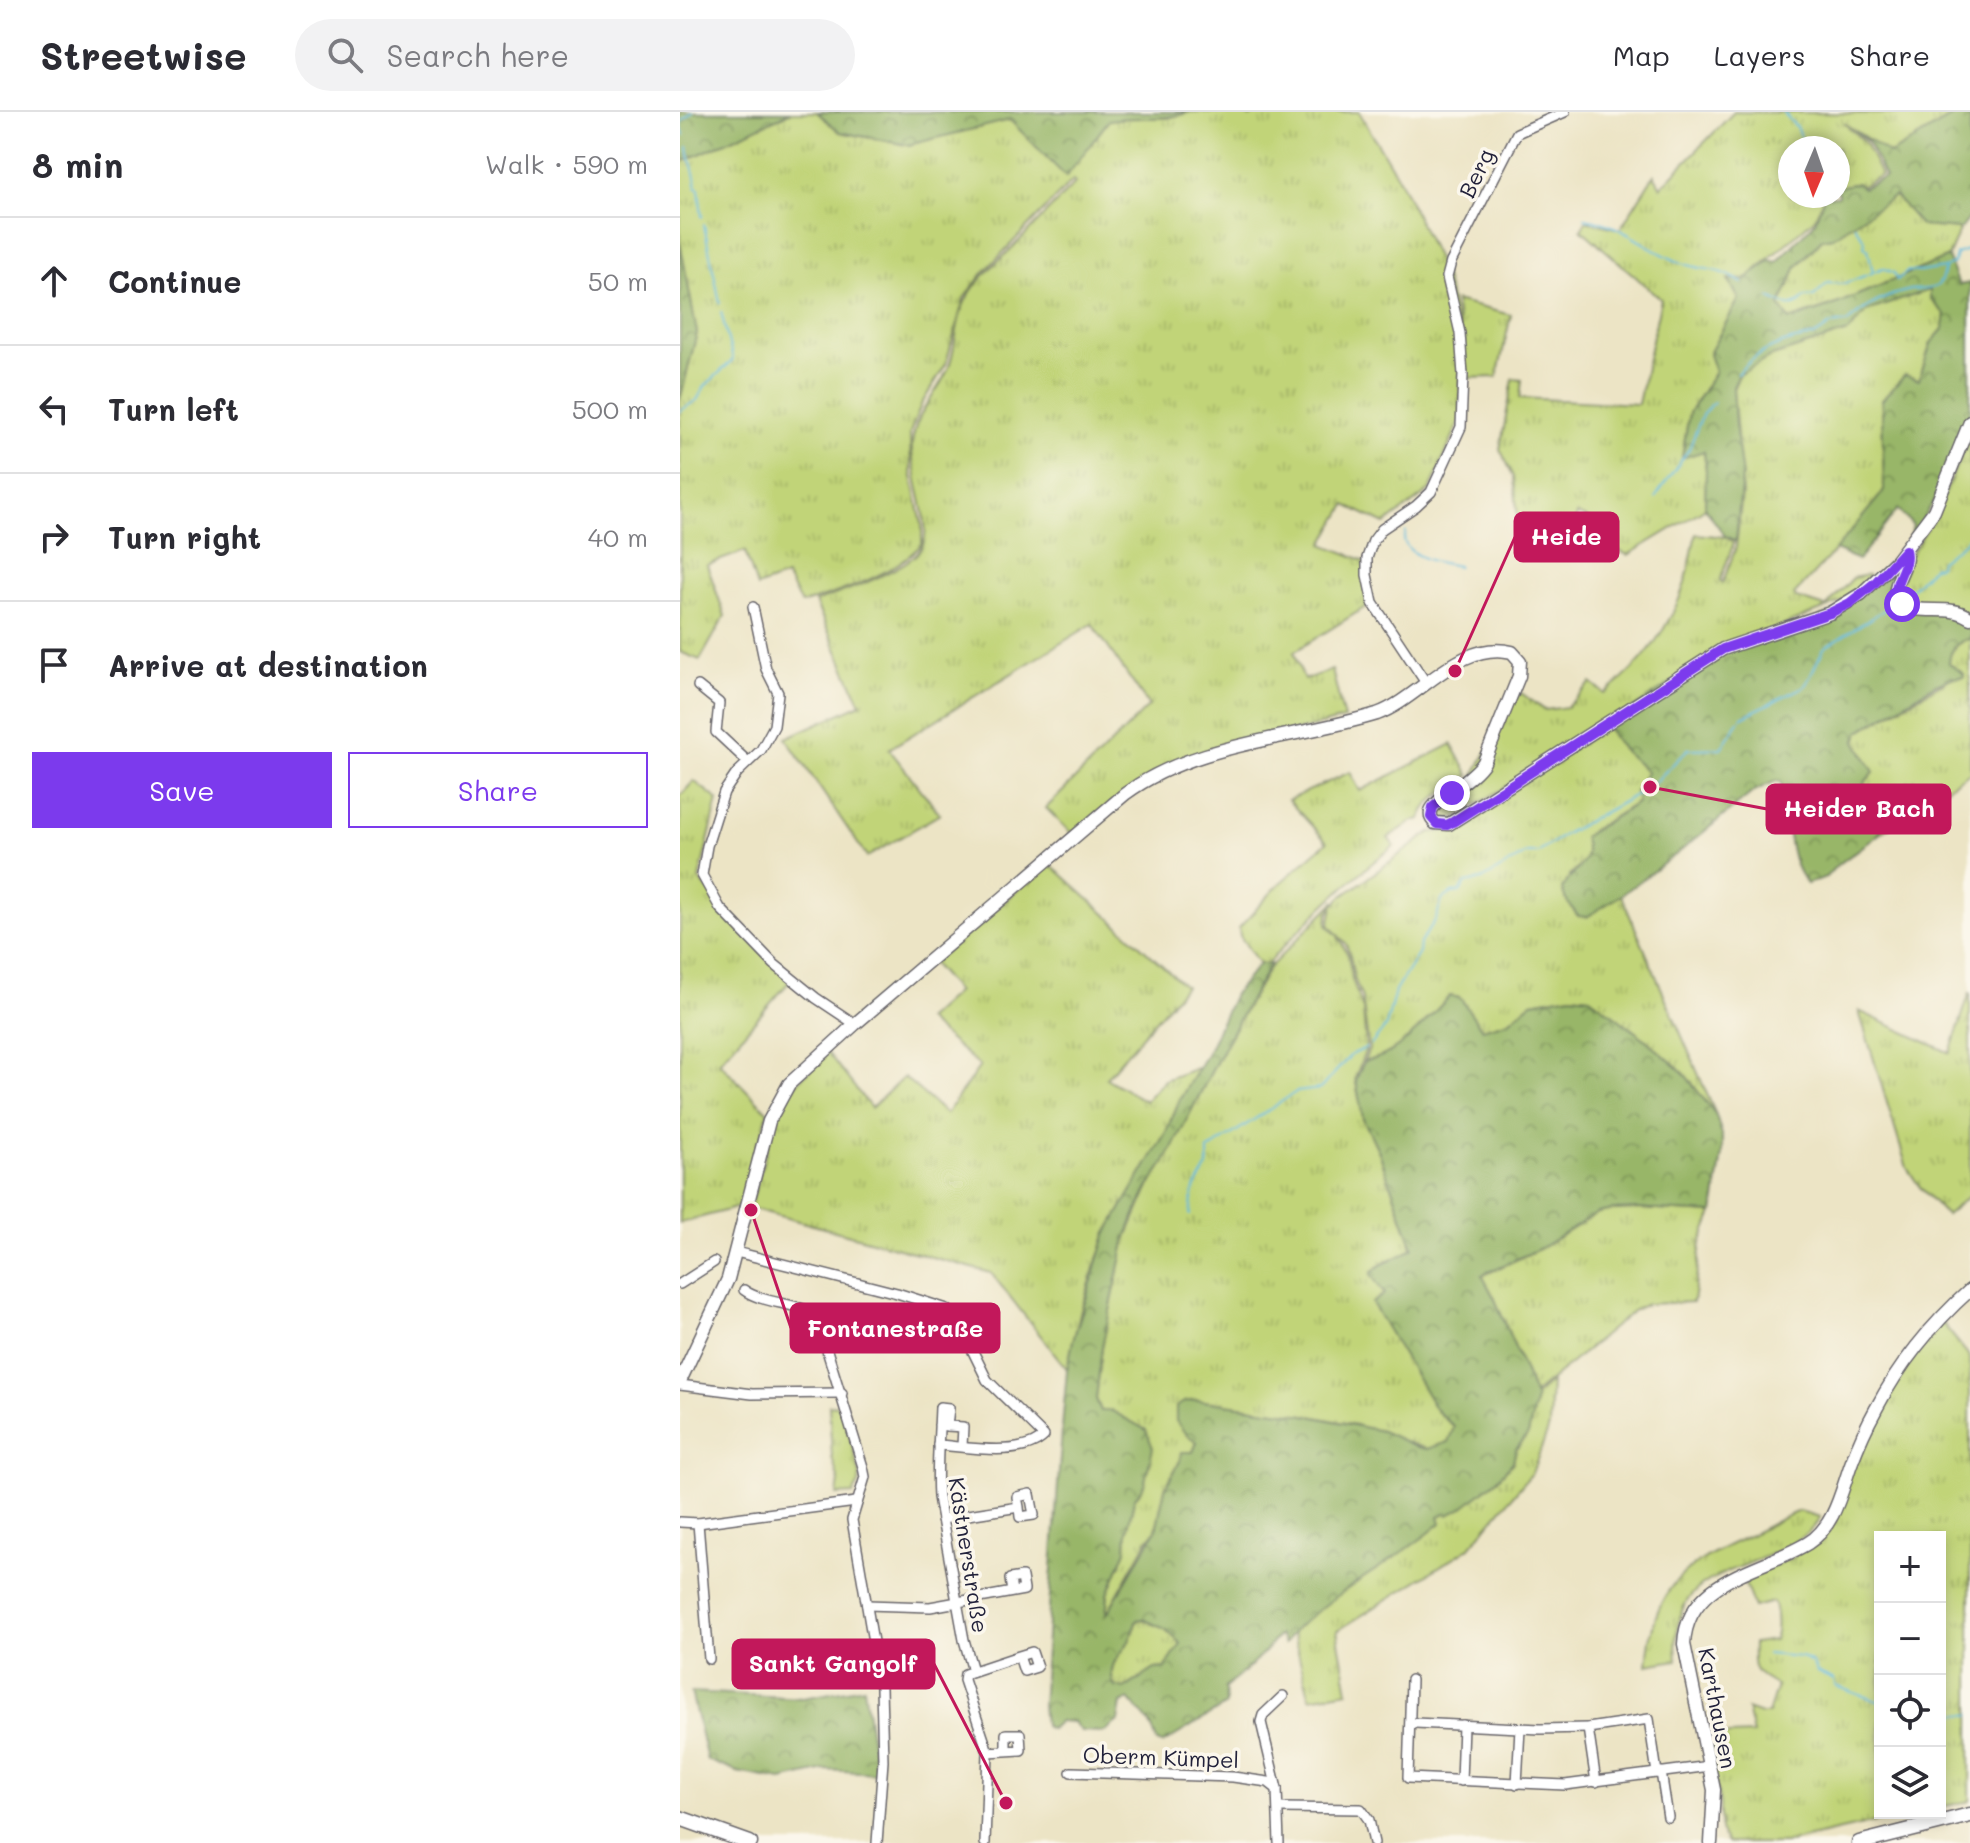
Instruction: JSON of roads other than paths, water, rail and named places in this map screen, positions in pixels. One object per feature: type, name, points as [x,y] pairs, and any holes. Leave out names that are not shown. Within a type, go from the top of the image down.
[{"type":"main road","points":[[680,1383],[719,1300],[736,1252],[769,1121],[780,1098],[801,1071],[1142,782],[1196,758],[1377,714],[1396,706],[1458,663],[1483,653],[1504,650],[1517,655],[1521,665],[1489,752],[1475,774],[1433,807],[1431,817],[1435,823],[1444,825],[1453,822],[1723,649],[1837,611],[1875,583],[1905,550],[1941,497],[1970,422]]},
{"type":"main road","points":[[1905,550],[1907,560],[1895,587],[1898,600],[1915,610],[1952,610],[1970,618]]},
{"type":"main road","name":"Karthausen","points":[[1711,1840],[1715,1800],[1685,1655],[1687,1623],[1692,1611],[1711,1590],[1817,1536],[1837,1506],[1859,1445],[1895,1376],[1930,1327],[1970,1290]]},
{"type":"main road","points":[[1859,1843],[1970,1815]]},
{"type":"main road","points":[[680,1818],[750,1843]]},
{"type":"street","name":"Berg","points":[[1426,683],[1373,603],[1367,558],[1373,541],[1382,529],[1431,492],[1461,427],[1464,396],[1460,333],[1447,277],[1451,262],[1517,133],[1565,112]]},
{"type":"street","points":[[753,607],[766,669],[779,696],[772,732],[761,750],[729,783],[714,822],[702,875],[720,908],[774,964],[855,1024]]},
{"type":"street","points":[[698,686],[719,703],[715,728],[718,735],[748,762]]},
{"type":"street","name":"Kästnerstraße","points":[[736,1252],[897,1293],[947,1309],[960,1325],[987,1380],[1044,1436],[1036,1444],[1003,1450],[938,1445]]},
{"type":"street","points":[[680,1284],[714,1262]]},
{"type":"street","points":[[744,1290],[755,1298],[813,1312],[819,1321],[865,1477],[852,1514],[852,1526],[881,1688],[883,1761],[877,1843]]},
{"type":"street","points":[[680,1383],[752,1394],[842,1393]]},
{"type":"street","name":"Kästnerstraße","points":[[962,1446],[963,1427],[943,1426],[938,1445],[937,1481],[956,1602],[973,1671],[965,1674],[964,1680],[988,1752]]},
{"type":"street","points":[[680,1522],[698,1523],[856,1502]]},
{"type":"street","points":[[942,1519],[1019,1507]]},
{"type":"street","points":[[698,1523],[709,1659]]},
{"type":"street","points":[[867,1605],[930,1607],[1012,1592]]},
{"type":"street","points":[[973,1671],[1019,1656]]},
{"type":"street","points":[[1411,1680],[1408,1778],[1551,1785],[1710,1766]]},
{"type":"street","points":[[1279,1843],[1277,1789],[1261,1722],[1263,1715],[1283,1696]]},
{"type":"street","points":[[1415,1723],[1588,1728],[1649,1719],[1668,1817]]},
{"type":"street","points":[[1461,1781],[1463,1725]]},
{"type":"street","points":[[1517,1784],[1520,1728]]},
{"type":"street","points":[[1588,1728],[1596,1782]]},
{"type":"street","points":[[985,1843],[988,1752],[1006,1751]]},
{"type":"street","name":"Oberm Kümpel","points":[[1071,1772],[1233,1777],[1268,1782],[1277,1789]]},
{"type":"street","points":[[1279,1808],[1361,1809],[1369,1820],[1374,1843]]},
{"type":"waterway","points":[[684,135],[680,123],[693,112]]},
{"type":"waterway","points":[[1783,112],[1800,136]]},
{"type":"waterway","points":[[688,147],[699,189],[702,217]]},
{"type":"waterway","points":[[1585,218],[1623,231],[1682,263],[1719,272],[1742,283]]},
{"type":"waterway","points":[[704,225],[720,303]]},
{"type":"waterway","points":[[1855,226],[1865,241],[1864,247],[1868,249],[1873,272],[1883,268],[1894,273],[1897,280],[1908,271],[1945,268]]},
{"type":"waterway","points":[[1737,374],[1756,356],[1771,348],[1814,336],[1832,324],[1847,323],[1868,307],[1894,295],[1937,286],[1945,268],[1954,263],[1956,254],[1970,249]]},
{"type":"waterway","points":[[1770,298],[1793,305],[1805,297],[1814,296],[1828,283],[1843,284],[1872,273]]},
{"type":"waterway","points":[[680,411],[697,400],[705,386],[733,360],[721,312]]},
{"type":"waterway","points":[[1655,498],[1689,449],[1703,413],[1714,402]]},
{"type":"waterway","points":[[1406,532],[1404,541],[1413,552],[1427,559],[1458,566]]},
{"type":"waterway","points":[[1903,597],[1970,535]]},
{"type":"waterway","points":[[1371,1045],[1386,1026],[1395,991],[1419,953],[1420,943],[1436,919],[1442,900],[1460,892],[1466,883],[1482,880],[1527,853],[1538,853],[1565,834],[1650,787],[1688,749],[1721,748],[1742,717],[1805,686],[1824,648],[1895,603]]},
{"type":"waterway","points":[[1190,1215],[1193,1192],[1208,1166],[1208,1150],[1296,1092],[1320,1089],[1351,1055],[1366,1048]]},
{"type":"waterway","points":[[1767,1654],[1801,1657],[1812,1663],[1817,1672],[1834,1680],[1835,1686],[1874,1700]]},
{"type":"waterway","points":[[1946,1713],[1970,1715]]},
{"type":"place","name":"Heide","points":[[1455,671]]},
{"type":"place","name":"Heider Bach","points":[[1650,787]]},
{"type":"place","name":"Fontanestraße","points":[[751,1210]]},
{"type":"place","name":"Sankt Gangolf","points":[[1006,1803]]}]
